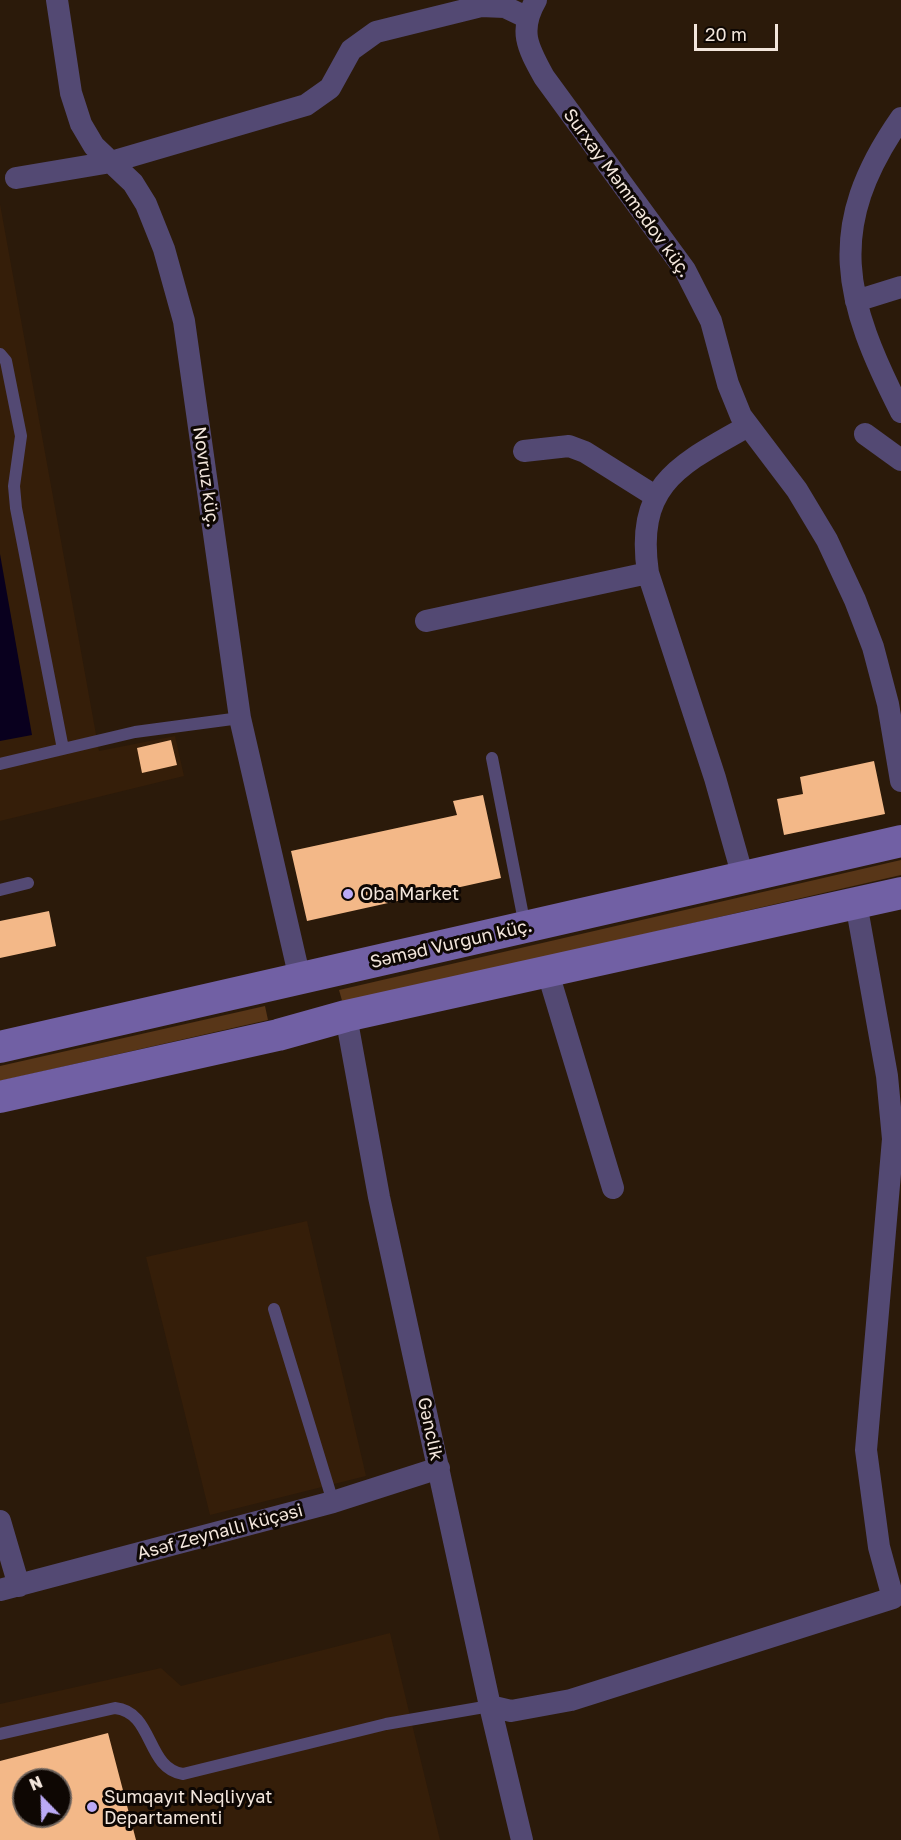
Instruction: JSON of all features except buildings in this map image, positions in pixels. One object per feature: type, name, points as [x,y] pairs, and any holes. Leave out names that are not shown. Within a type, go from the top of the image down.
[{"type":"main road","name":"Səməd Vurğun küç.","points":[[0,1047],[901,841]]},
{"type":"main road","points":[[0,1097],[278,1035],[346,1016],[548,974],[901,893]]},
{"type":"main road","points":[[300,979],[323,994],[346,1016]]},
{"type":"street","name":"Novruz küç.","points":[[57,0],[71,93],[81,124],[93,146],[133,183],[146,204],[164,249],[184,321],[240,718],[300,979]]},
{"type":"street","points":[[16,178],[111,162],[306,105],[330,88],[351,50],[376,32],[481,6],[531,8]]},
{"type":"street","name":"Surxay Məmmədov küç.","points":[[531,8],[528,49],[544,77],[685,270],[711,321],[728,384],[748,426],[797,490],[827,540],[855,600],[873,647],[885,692],[901,781]]},
{"type":"street","points":[[901,118],[869,168],[850,227],[850,265],[856,301],[869,346],[901,412]]},
{"type":"street","points":[[856,301],[901,287]]},
{"type":"street","points":[[743,877],[716,778],[648,573],[644,549],[647,524],[655,496],[676,470],[748,426]]},
{"type":"street","points":[[865,434],[901,460]]},
{"type":"street","points":[[525,451],[569,446],[585,452],[655,496]]},
{"type":"street","points":[[426,621],[648,573]]},
{"type":"street","points":[[490,1706],[511,1711],[572,1700],[897,1604],[879,1547],[866,1449],[892,1139],[886,1077],[856,903]]},
{"type":"street","points":[[548,974],[613,1188]]},
{"type":"street","name":"Gənclik","points":[[346,1016],[379,1197],[490,1706],[522,1840]]},
{"type":"street","name":"Asəf Zeynallı küçəsi","points":[[9,1588],[333,1502],[439,1468]]},
{"type":"street","points":[[0,1521],[9,1588]]},
{"type":"lane","points":[[0,354],[6,360],[21,436],[14,486],[16,508],[63,749]]},
{"type":"lane","points":[[0,764],[135,732],[240,718]]},
{"type":"lane","points":[[492,758],[525,927]]},
{"type":"lane","points":[[0,890],[28,883]]},
{"type":"lane","points":[[274,1309],[333,1502]]},
{"type":"lane","points":[[0,1734],[115,1708],[128,1709],[136,1718],[164,1766],[172,1773],[183,1774],[387,1724],[490,1706]]},
{"type":"shaded area","points":[[0,204],[99,751],[175,736],[184,776],[0,821]]},
{"type":"shaded area","points":[[0,554],[32,735],[0,741]]},
{"type":"shaded area","points":[[901,860],[901,875],[343,1004],[339,990]]},
{"type":"shaded area","points":[[265,1006],[268,1020],[0,1081],[0,1066]]},
{"type":"shaded area","points":[[307,1221],[366,1476],[210,1515],[146,1257]]},
{"type":"shaded area","points":[[390,1633],[440,1840],[0,1840],[0,1704],[161,1668],[181,1686]]},
{"type":"place","name":"Oba Market","points":[[348,894]]},
{"type":"place","name":"Sumqayıt Nəqliyyat Departamenti","points":[[92,1807]]}]
